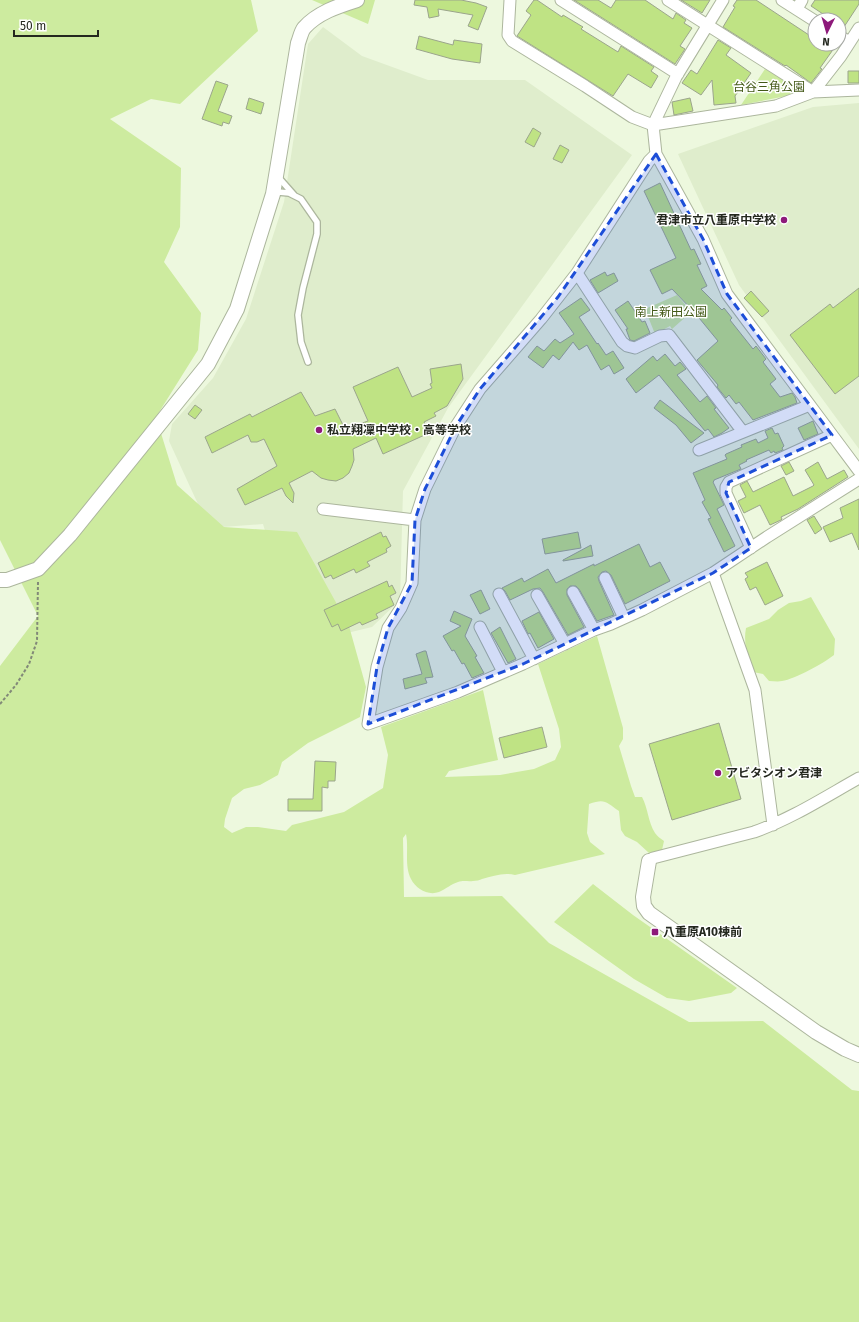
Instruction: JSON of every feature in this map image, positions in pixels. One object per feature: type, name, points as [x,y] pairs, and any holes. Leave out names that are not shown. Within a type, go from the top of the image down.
[{"type":"street","points":[[0,580],[7,580],[38,569],[70,535],[208,364],[237,309],[273,194],[298,43],[303,29],[315,18],[336,7],[357,0]]},
{"type":"street","points":[[510,0],[508,35],[512,41],[632,117],[653,125],[776,106],[814,92],[859,90]]},
{"type":"street","points":[[560,0],[678,74]]},
{"type":"street","points":[[668,0],[814,92]]},
{"type":"street","points":[[723,0],[678,74],[653,125],[656,154],[703,239],[727,294],[859,471]]},
{"type":"street","points":[[782,0],[800,5],[807,12]]},
{"type":"street","points":[[814,92],[859,28]]},
{"type":"street","points":[[656,154],[649,161],[577,273],[541,319],[480,389],[456,426],[425,489],[416,520],[412,583],[401,608],[388,628],[377,667],[368,724],[458,692],[534,659],[594,630],[624,618],[713,574],[859,479]]},
{"type":"street","points":[[577,273],[626,346],[634,348],[660,336],[669,335],[743,432]]},
{"type":"street","points":[[699,450],[810,405]]},
{"type":"street","points":[[751,548],[726,493],[726,487],[729,482],[832,435]]},
{"type":"street","points":[[323,509],[416,520]]},
{"type":"street","points":[[713,574],[755,690],[773,825]]},
{"type":"street","points":[[605,578],[624,618]]},
{"type":"street","points":[[573,592],[594,630]]},
{"type":"street","points":[[499,594],[534,659]]},
{"type":"street","points":[[537,595],[565,644]]},
{"type":"street","points":[[480,627],[503,672]]},
{"type":"street","points":[[859,778],[773,825],[754,832],[653,858],[649,861],[643,897],[644,906],[649,913],[816,1032],[845,1049],[859,1055]]},
{"type":"lane","points":[[276,174],[295,196]]},
{"type":"lane","points":[[273,194],[278,192],[284,193],[301,199],[316,222],[317,234],[303,288],[298,315],[301,342],[308,362]]},
{"type":"path","points":[[0,704],[16,685],[29,664],[37,641],[38,569]]},
{"type":"highlighted area","points":[[656,154],[703,239],[727,294],[832,435],[729,482],[726,493],[751,548],[713,573],[523,664],[368,724],[377,667],[388,628],[412,583],[415,520],[425,489],[456,426],[480,389],[558,297]]},
{"type":"shaded area","points":[[323,27],[362,56],[428,80],[525,80],[632,155],[448,408],[403,491],[400,600],[372,627],[318,640],[294,628],[263,524],[209,528],[169,441],[172,424],[213,378],[246,319],[284,202],[308,44]]},
{"type":"shaded area","name":"君津市立八重原中学校","points":[[859,103],[859,449],[739,285],[678,154],[813,107]]},
{"type":"green space","points":[[0,0],[251,0],[258,31],[180,104],[151,99],[110,119],[181,168],[180,227],[164,262],[201,313],[198,350],[156,417],[177,485],[224,527],[297,532],[349,626],[366,687],[360,717],[308,743],[282,762],[278,775],[260,785],[244,789],[232,798],[224,827],[232,833],[246,827],[286,831],[292,825],[344,812],[383,788],[388,755],[381,727],[483,690],[498,760],[449,771],[445,777],[500,775],[534,769],[555,760],[561,747],[559,729],[538,664],[597,636],[623,728],[623,739],[619,746],[631,786],[635,797],[642,797],[646,806],[649,820],[655,833],[664,841],[662,850],[649,853],[637,842],[625,836],[621,830],[619,811],[608,803],[599,801],[589,804],[587,833],[590,842],[605,854],[515,875],[503,874],[477,881],[460,881],[439,892],[431,893],[419,889],[411,879],[407,863],[406,834],[403,838],[404,897],[502,896],[549,943],[689,1022],[763,1021],[852,1090],[859,1091],[859,1322],[0,1322],[0,666],[38,616],[0,540]]},
{"type":"green space","points":[[312,0],[375,0],[368,24]]},
{"type":"green space","name":"台谷三角公園","points":[[765,69],[807,92],[741,105]]},
{"type":"green space","name":"南上新田公園","points":[[677,295],[689,309],[689,314],[672,329],[670,326],[655,334],[645,309]]},
{"type":"green space","points":[[811,597],[835,639],[834,655],[809,670],[788,680],[769,681],[763,674],[753,672],[746,645],[746,628],[769,619],[778,610],[789,603],[801,601]]},
{"type":"green space","points":[[593,884],[633,915],[737,988],[731,993],[689,1001],[667,998],[634,979],[554,922]]},
{"type":"building","points":[[415,0],[461,0],[487,7],[478,30],[468,26],[473,15],[438,9],[439,16],[429,18],[427,7],[414,5]]},
{"type":"building","points":[[534,0],[537,0],[562,17],[563,15],[583,27],[581,29],[618,52],[621,46],[654,67],[651,71],[658,76],[651,88],[628,74],[613,96],[517,36],[531,15],[526,11]]},
{"type":"building","points":[[574,0],[598,0],[611,8],[616,0],[645,0],[673,19],[676,13],[686,20],[684,23],[692,28],[680,46],[685,49],[675,64]]},
{"type":"building","points":[[681,0],[710,0],[702,13]]},
{"type":"building","points":[[737,0],[756,0],[807,34],[807,52],[831,52],[820,68],[822,69],[811,83],[786,65],[785,66],[723,27],[735,7],[733,6]]},
{"type":"building","points":[[815,0],[859,0],[859,4],[847,22],[847,12],[820,12],[811,6]]},
{"type":"building","points":[[419,36],[453,45],[454,40],[482,44],[480,63],[452,59],[416,49]]},
{"type":"building","points":[[718,40],[731,48],[726,55],[751,73],[735,96],[736,103],[714,105],[712,80],[701,95],[682,83],[691,70],[697,74]]},
{"type":"building","points":[[848,71],[859,71],[859,83],[848,83]]},
{"type":"building","points":[[216,81],[228,85],[218,111],[232,116],[229,124],[223,122],[222,126],[202,119]]},
{"type":"building","points":[[249,98],[264,103],[261,114],[246,109]]},
{"type":"building","points":[[690,98],[693,111],[674,115],[672,102]]},
{"type":"building","points":[[533,128],[541,133],[534,147],[525,142]]},
{"type":"building","points":[[560,145],[569,150],[562,163],[553,159]]},
{"type":"building","points":[[660,183],[691,250],[694,249],[701,264],[697,265],[707,286],[701,289],[722,310],[724,308],[732,318],[730,320],[753,349],[756,346],[766,359],[763,362],[776,379],[770,384],[780,397],[792,393],[797,403],[753,420],[739,402],[736,404],[729,395],[726,398],[717,387],[718,385],[697,360],[718,341],[695,313],[672,289],[662,294],[650,270],[676,258],[644,191]]},
{"type":"building","points":[[605,272],[607,276],[614,273],[618,281],[598,293],[590,280]]},
{"type":"building","points":[[859,288],[859,376],[835,394],[790,335],[830,304],[833,308]]},
{"type":"building","points":[[751,291],[769,311],[762,317],[744,298]]},
{"type":"building","points":[[581,298],[590,310],[579,317],[606,355],[613,351],[624,368],[614,374],[609,365],[601,370],[587,345],[579,350],[573,342],[559,360],[553,355],[543,368],[528,357],[537,346],[544,351],[555,339],[560,343],[574,334],[559,313]]},
{"type":"building","points":[[628,301],[642,322],[645,321],[650,333],[634,341],[630,340],[626,329],[628,329],[615,310]]},
{"type":"building","points":[[665,354],[675,366],[680,362],[686,369],[677,375],[700,402],[707,396],[716,408],[714,409],[729,428],[714,437],[708,429],[705,431],[659,375],[636,393],[626,379],[653,356],[657,361]]},
{"type":"building","points":[[461,364],[463,379],[447,406],[434,413],[436,416],[424,422],[429,433],[383,454],[376,438],[353,449],[354,460],[352,466],[349,473],[343,478],[336,481],[328,480],[321,478],[312,471],[289,483],[294,493],[293,503],[286,496],[282,488],[245,505],[237,489],[277,466],[264,439],[257,442],[251,442],[248,435],[212,453],[205,437],[250,414],[252,417],[301,392],[315,416],[335,409],[345,429],[368,421],[353,387],[398,367],[412,397],[432,388],[430,384],[432,383],[430,369]]},
{"type":"building","points":[[660,400],[704,433],[691,443],[676,425],[654,408]]},
{"type":"building","points":[[195,405],[202,410],[195,419],[188,414]]},
{"type":"building","points":[[813,421],[818,434],[804,440],[798,428]]},
{"type":"building","points":[[772,428],[775,434],[778,433],[784,446],[782,448],[783,450],[775,453],[774,451],[771,453],[769,450],[746,460],[747,461],[739,465],[741,469],[714,480],[713,482],[724,505],[717,509],[735,546],[724,552],[708,519],[711,518],[702,502],[705,500],[693,473],[727,459],[726,454],[742,447],[741,445],[756,439],[758,443],[768,438],[765,431]]},
{"type":"building","points":[[789,462],[794,471],[786,475],[781,466]]},
{"type":"building","points":[[818,462],[827,479],[844,470],[848,477],[798,509],[781,517],[781,520],[770,525],[760,505],[744,513],[738,501],[746,497],[740,485],[747,481],[753,492],[784,477],[793,496],[814,485],[805,470]]},
{"type":"building","points":[[859,499],[859,550],[852,533],[830,542],[823,527],[843,518],[840,508]]},
{"type":"building","points":[[814,516],[822,529],[815,534],[807,520]]},
{"type":"building","points":[[381,532],[383,537],[386,536],[391,546],[386,549],[387,552],[367,562],[370,566],[356,573],[354,569],[333,579],[331,575],[325,578],[318,563]]},
{"type":"building","points":[[578,532],[581,548],[545,554],[542,539]]},
{"type":"building","points":[[639,544],[650,567],[660,562],[670,581],[625,604],[611,575],[606,571],[602,572],[598,577],[599,581],[614,615],[597,621],[579,589],[576,586],[570,586],[567,589],[567,595],[584,627],[568,635],[540,588],[533,589],[510,600],[502,588],[522,578],[524,582],[548,569],[556,583]]},
{"type":"building","points":[[591,545],[593,556],[563,561],[563,560]]},
{"type":"building","points":[[767,562],[783,596],[765,605],[756,587],[750,590],[745,579],[748,577],[745,573]]},
{"type":"building","points":[[387,581],[389,587],[392,585],[396,593],[390,596],[394,605],[376,614],[378,618],[362,625],[360,622],[341,631],[338,624],[332,627],[324,610]]},
{"type":"building","points":[[481,590],[490,609],[480,614],[470,595]]},
{"type":"building","points":[[454,611],[472,619],[465,636],[477,656],[475,657],[484,673],[472,678],[464,663],[462,664],[454,650],[452,651],[443,636],[461,626],[450,621]]},
{"type":"building","points":[[539,612],[554,639],[538,648],[530,633],[528,634],[522,621]]},
{"type":"building","points":[[500,627],[516,659],[508,663],[491,633]]},
{"type":"building","points":[[426,651],[433,677],[425,678],[427,683],[405,689],[403,679],[422,674],[416,654]]},
{"type":"building","name":"アビタシオン君津","points":[[719,723],[741,799],[672,820],[649,744]]},
{"type":"building","points":[[542,727],[547,747],[504,758],[499,738]]},
{"type":"building","points":[[315,761],[336,762],[335,781],[328,781],[328,788],[322,787],[322,811],[288,811],[288,799],[313,799]]},
{"type":"place","name":"君津市立八重原中学校","points":[[784,220]]},
{"type":"place","name":"私立翔凜中学校・高等学校","points":[[319,430]]},
{"type":"place","name":"アビタシオン君津","points":[[718,773]]},
{"type":"place","name":"八重原A10棟前","points":[[655,932]]}]
